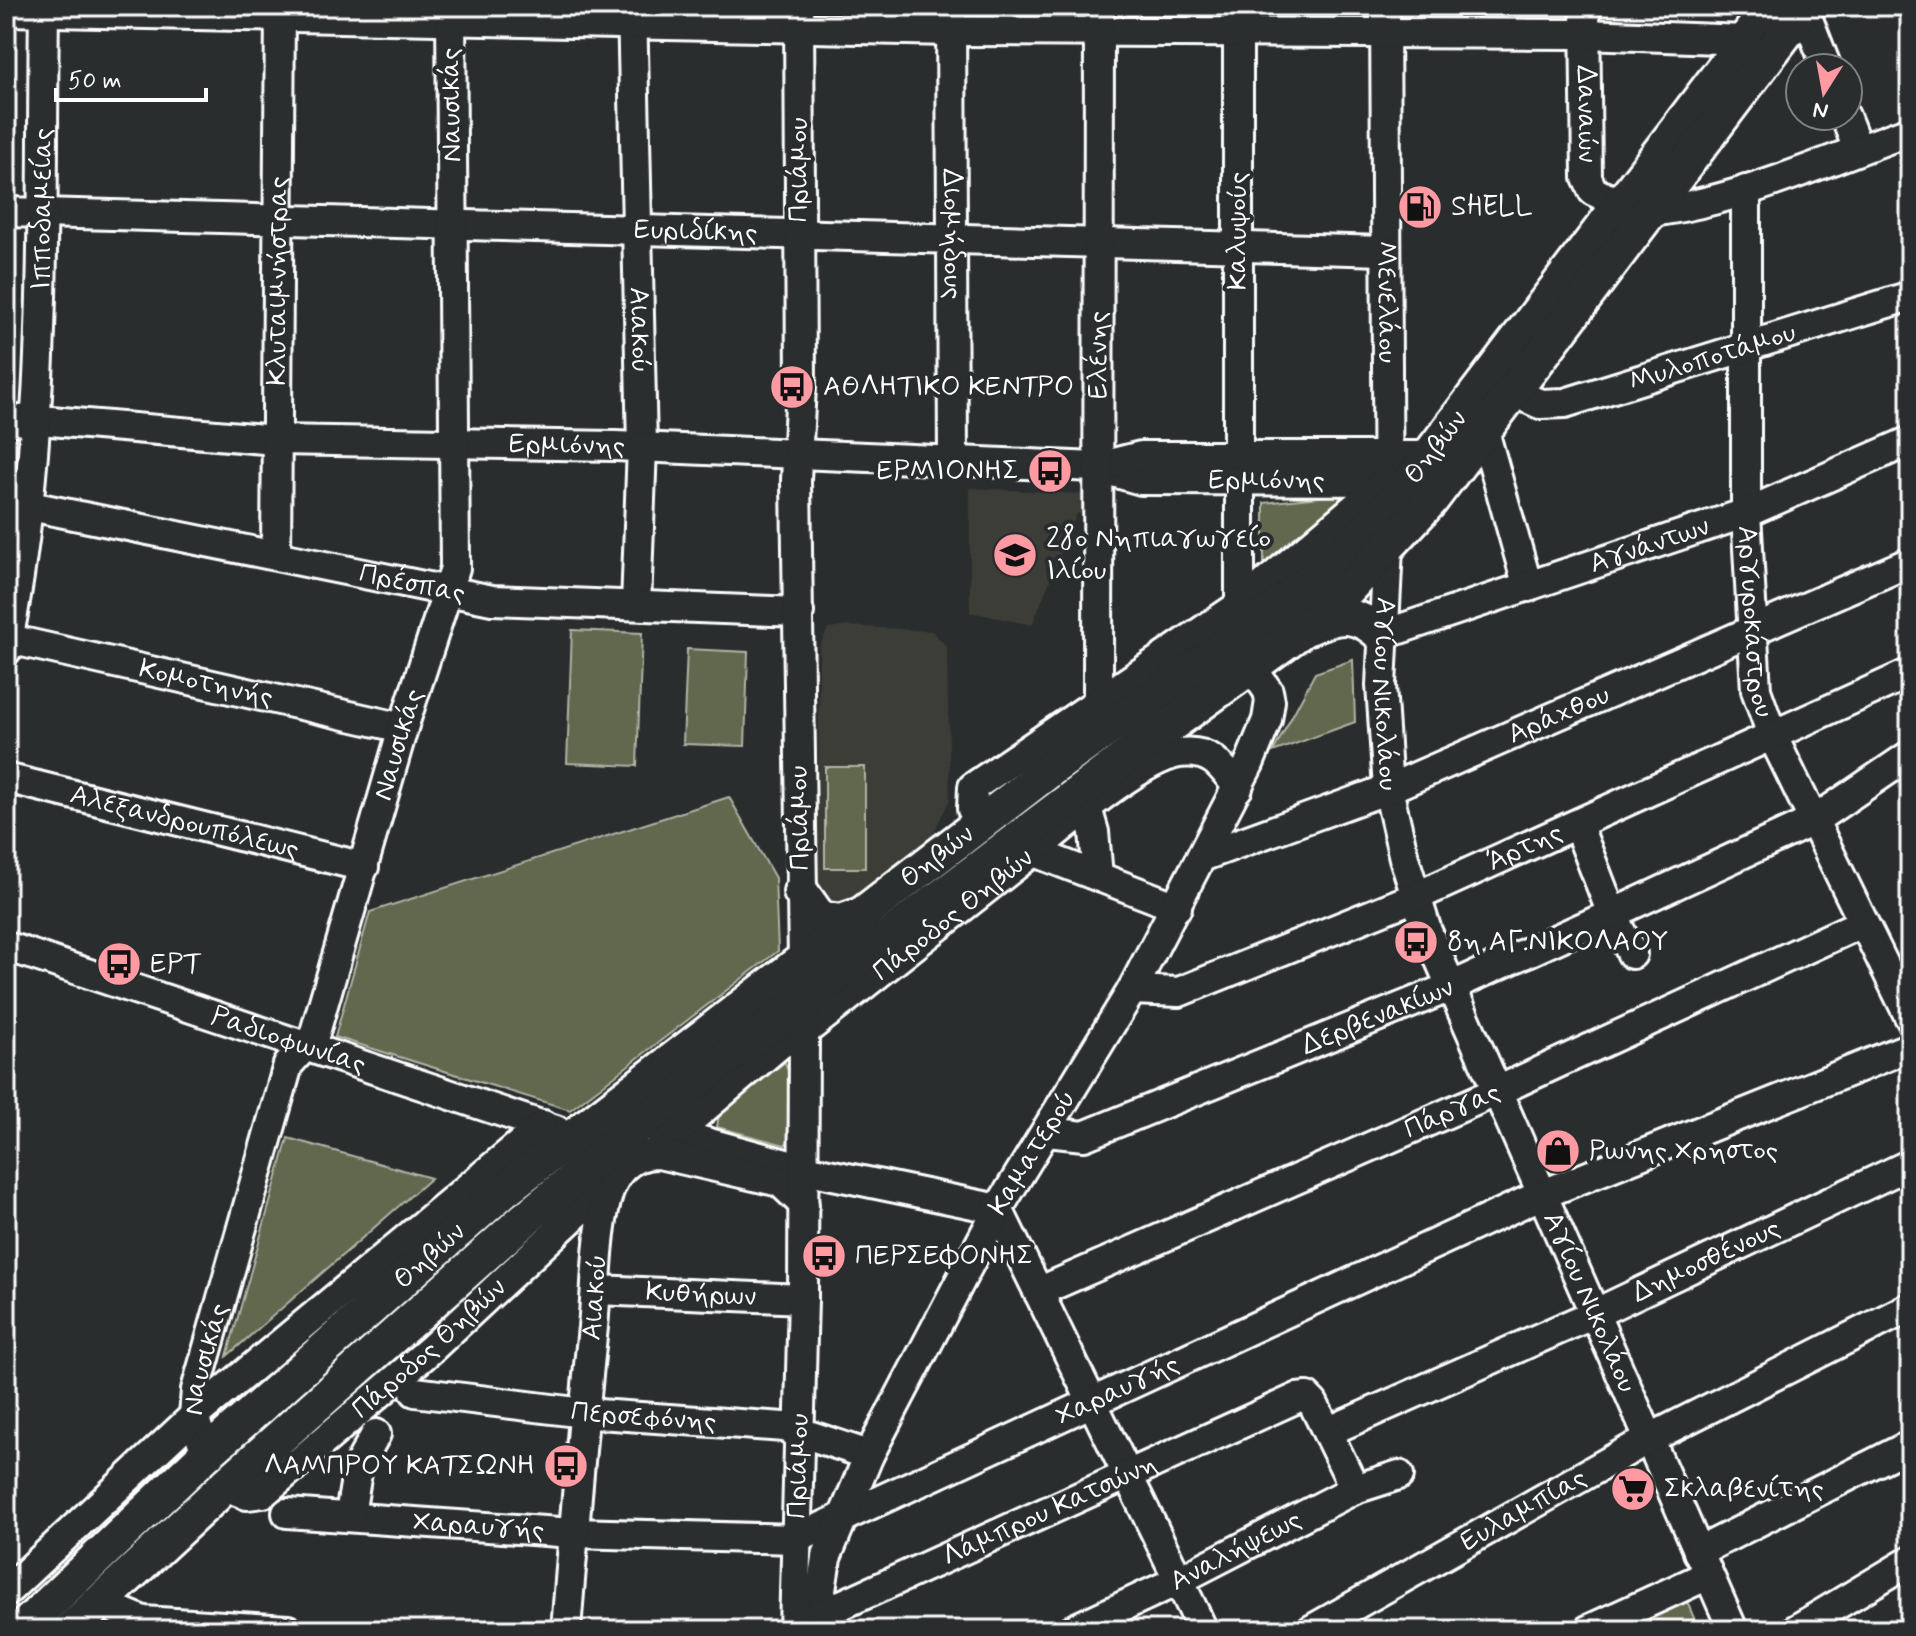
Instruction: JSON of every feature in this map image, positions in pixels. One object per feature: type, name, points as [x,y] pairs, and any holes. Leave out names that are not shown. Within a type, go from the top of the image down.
[{"type":"main road","name":"Θηβών","points":[[70,1630],[225,1486],[526,1218],[640,1124],[804,1016],[1302,630],[1388,548],[1405,480],[1484,431],[1514,392],[1745,40],[1794,7]]},
{"type":"main road","name":"Θηβών","points":[[21,1630],[206,1454],[492,1201],[558,1130],[804,963],[1055,766],[1245,632],[1313,579],[1405,480],[1635,208],[1794,7]]},
{"type":"main road","points":[[1302,630],[1330,617],[1355,616],[1382,635]]},
{"type":"main road","points":[[801,892],[820,919],[841,922],[869,913]]},
{"type":"street","name":"Μενελάου","points":[[1385,6],[1385,251],[1405,480]]},
{"type":"street","name":"Δαναών","points":[[1585,6],[1587,178],[1593,191],[1635,208]]},
{"type":"street","points":[[1794,7],[1818,52]]},
{"type":"street","name":"Ιπποδαμείας","points":[[7,645],[30,506],[19,418],[40,214],[44,9]]},
{"type":"street","points":[[6,11],[280,10],[951,19],[1238,19],[1385,34],[1585,34],[1745,40]]},
{"type":"street","name":"Κλυταιμνήστρας","points":[[276,555],[280,10]]},
{"type":"street","name":"Ναυσικάς","points":[[206,1454],[194,1416],[196,1390],[280,1091],[288,1065],[314,1036],[403,728],[455,568],[451,13]]},
{"type":"street","name":"Αιακού","points":[[632,16],[642,447],[636,605]]},
{"type":"street","name":"Πριάμου","points":[[799,17],[801,387],[798,453],[804,1205],[796,1539],[802,1624]]},
{"type":"street","name":"Διομήδους","points":[[951,19],[949,239],[953,462]]},
{"type":"street","name":"Ελένης","points":[[1098,703],[1099,19]]},
{"type":"street","name":"Καλυψούς","points":[[1238,19],[1240,605]]},
{"type":"street","points":[[1635,208],[1680,208],[1746,190],[1910,131]]},
{"type":"street","points":[[1851,132],[1858,149]]},
{"type":"street","name":"Αργυροκάστρου","points":[[1746,190],[1746,513],[1756,690],[1772,735],[1910,1018]]},
{"type":"street","name":"Ευριδίκης","points":[[6,212],[1385,251]]},
{"type":"street","name":"Μυλοποτάμου","points":[[1514,392],[1540,404],[1565,403],[1910,296]]},
{"type":"street","name":"Ερμιόνης","points":[[19,418],[276,440],[642,447],[1096,467],[1141,456],[1239,468],[1405,480]]},
{"type":"street","points":[[1484,431],[1528,587]]},
{"type":"street","name":"Αγνάντων","points":[[1382,635],[1746,513],[1910,441]]},
{"type":"street","name":"Πάροδος Θηβών","points":[[981,824],[972,809],[973,787],[1240,605],[1405,480]]},
{"type":"street","name":"Πρέσπας","points":[[30,506],[276,555],[448,594],[492,600],[799,612]]},
{"type":"street","name":"Αγίου Νικολάου","points":[[1388,548],[1381,685],[1388,789],[1415,897],[1451,987],[1733,1630]]},
{"type":"street","name":"Αράχθου","points":[[1204,856],[1388,789],[1910,562]]},
{"type":"street","name":"Κομοτηνής","points":[[7,645],[403,728]]},
{"type":"street","name":"Καματερού","points":[[802,1624],[869,1455],[998,1209],[1132,990],[1238,788],[1263,732],[1269,710],[1268,691],[1252,668]]},
{"type":"street","name":"Άρτης","points":[[1132,990],[1179,992],[1415,897],[1578,826],[1910,673]]},
{"type":"street","name":"Πάροδος Θηβών","points":[[1022,848],[1151,765],[1177,753],[1192,752],[1217,759],[1238,788]]},
{"type":"street","name":"Δερβενακίων","points":[[1047,1132],[1084,1136],[1451,987],[1813,821],[1910,755]]},
{"type":"street","name":"Αλεξανδρουπόλεως","points":[[6,778],[364,867]]},
{"type":"street","points":[[1087,808],[1094,832],[1098,876]]},
{"type":"street","points":[[1578,826],[1612,914],[1632,954]]},
{"type":"street","points":[[1022,848],[1177,907]]},
{"type":"street","name":"Πάργας","points":[[1038,1292],[1497,1091],[1862,923]]},
{"type":"street","name":"Ραδιοφωνίας","points":[[6,946],[558,1130]]},
{"type":"street","points":[[675,1133],[780,1044],[804,1016]]},
{"type":"street","name":"Χαραυγής","points":[[287,1513],[573,1533],[796,1539],[1542,1194],[1910,1047]]},
{"type":"street","points":[[640,1124],[804,1169],[998,1209],[1203,1630]]},
{"type":"street","points":[[6,1592],[194,1416],[558,1130]]},
{"type":"street","name":"Αιακού","points":[[566,1630],[606,1200],[627,1161],[643,1153],[659,1154],[780,1182],[804,1205]]},
{"type":"street","name":"Δημοσθένους","points":[[1327,1432],[1594,1314],[1910,1164]]},
{"type":"street","name":"Κυθήρων","points":[[597,1290],[803,1299]]},
{"type":"street","name":"Ευλαμπίας","points":[[1311,1630],[1649,1439],[1910,1307]]},
{"type":"street","name":"Περσεφόνης","points":[[415,1392],[584,1413],[798,1430],[869,1455]]},
{"type":"street","name":"Λάμπρου Κατσώνη","points":[[802,1624],[1297,1398],[1307,1397],[1327,1432]]},
{"type":"street","points":[[1327,1432],[1355,1489]]},
{"type":"street","points":[[350,1515],[358,1466],[376,1434]]},
{"type":"street","points":[[1588,1630],[1910,1445]]},
{"type":"street","name":"Αναλήψεως","points":[[1072,1630],[1179,1580],[1355,1489],[1399,1475]]},
{"type":"street","points":[[1795,1630],[1910,1561]]},
{"type":"street","points":[[105,1599],[117,1610],[143,1621],[288,1630]]},
{"type":"shaded area","name":"28ο Νηπιαγωγείο Ιλίου","points":[[970,488],[1085,494],[1084,514],[1077,513],[1032,625],[970,612]]},
{"type":"shaded area","points":[[848,626],[932,631],[947,647],[950,799],[932,836],[842,912],[818,898],[819,647],[828,629]]},
{"type":"green space","points":[[1338,495],[1344,501],[1264,574],[1264,503]]},
{"type":"green space","points":[[572,630],[642,633],[637,766],[567,763]]},
{"type":"green space","points":[[687,649],[748,652],[745,746],[683,744]]},
{"type":"green space","points":[[1353,660],[1355,722],[1273,752],[1315,673]]},
{"type":"green space","points":[[825,767],[865,767],[865,868],[825,868]]},
{"type":"green space","points":[[729,797],[775,878],[778,951],[570,1110],[335,1037],[370,912]]},
{"type":"green space","points":[[785,1062],[789,1074],[790,1138],[785,1145],[717,1127],[719,1113]]},
{"type":"green space","points":[[288,1138],[431,1178],[227,1356]]},
{"type":"green space","points":[[1685,1597],[1699,1630],[1619,1630]]},
{"type":"place","name":"SHELL","points":[[1420,207]]},
{"type":"place","name":"ΑΘΛΗΤΙΚΟ ΚΕΝΤΡΟ","points":[[792,387]]},
{"type":"place","name":"ΕΡΜΙΟΝΗΣ","points":[[1050,471]]},
{"type":"place","name":"28ο Νηπιαγωγείο Ιλίου","points":[[1015,555]]},
{"type":"place","name":"8η ΑΓ.ΝΙΚΟΛΑΟΥ","points":[[1416,942]]},
{"type":"place","name":"ΕΡΤ","points":[[119,964]]},
{"type":"place","name":"Ρωνης Χρηστος","points":[[1558,1151]]},
{"type":"place","name":"ΠΕΡΣΕΦΟΝΗΣ","points":[[824,1256]]},
{"type":"place","name":"ΛΑΜΠΡΟΥ ΚΑΤΣΩΝΗ","points":[[566,1466]]},
{"type":"place","name":"Σκλαβενίτης","points":[[1633,1489]]}]
